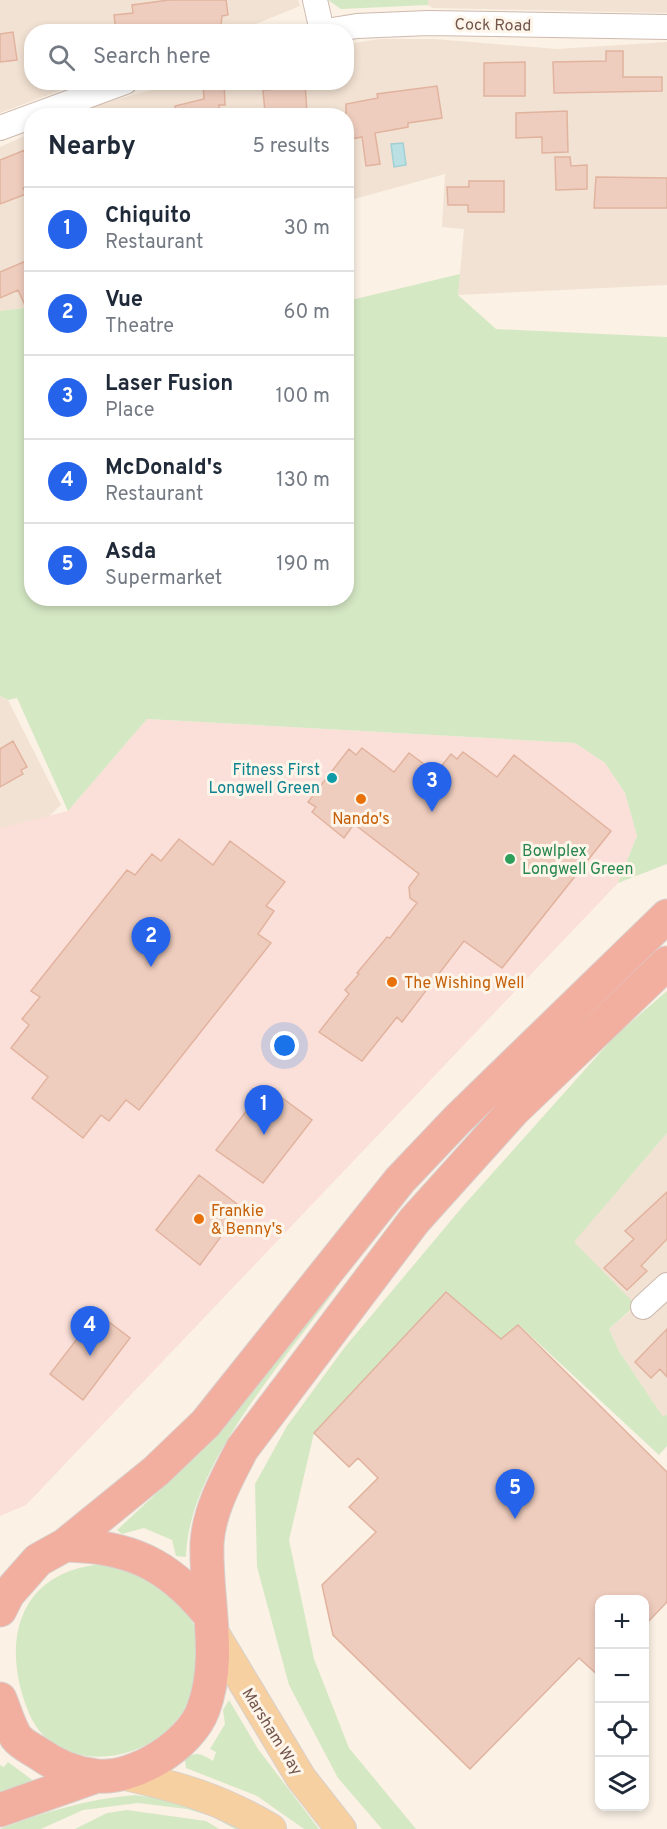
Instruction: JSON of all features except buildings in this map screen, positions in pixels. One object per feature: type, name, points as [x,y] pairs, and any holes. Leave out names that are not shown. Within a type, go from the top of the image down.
[{"type":"highway","points":[[0,1610],[8,1594],[38,1560],[65,1545],[156,1470],[206,1423],[400,1180],[457,1120],[667,916]]},
{"type":"highway","points":[[0,1810],[148,1764],[178,1745],[202,1713],[210,1687],[207,1541],[224,1484],[242,1449],[414,1221],[513,1111],[667,963]]},
{"type":"highway","points":[[65,1545],[93,1546],[133,1554],[170,1573],[210,1622]]},
{"type":"highway","points":[[0,1699],[17,1738],[54,1764],[109,1775]]},
{"type":"main road","name":"Marsham Way","points":[[210,1622],[301,1778],[341,1829]]},
{"type":"main road","points":[[109,1775],[197,1792],[237,1809],[271,1829]]},
{"type":"street","points":[[315,0],[320,24]]},
{"type":"street","name":"Cock Road","points":[[354,26],[428,23],[667,27]]},
{"type":"street","points":[[54,108],[103,90]]},
{"type":"street","points":[[0,128],[24,119]]},
{"type":"street","points":[[643,1307],[667,1285]]},
{"type":"shaded area","points":[[0,0],[298,0],[300,6],[256,24],[24,24],[24,90],[61,90],[0,113]]},
{"type":"shaded area","points":[[428,0],[667,0],[667,13],[433,8],[428,5]]},
{"type":"shaded area","points":[[380,39],[434,39],[557,49],[667,42],[667,285],[458,295],[464,229],[442,227],[445,174],[354,199],[354,108],[92,108],[152,90],[354,90],[354,43]]},
{"type":"shaded area","points":[[24,136],[24,308],[0,311],[0,147]]},
{"type":"shaded area","points":[[0,696],[8,700],[61,805],[30,834],[0,837]]},
{"type":"shaded area","points":[[147,719],[575,743],[605,763],[625,793],[637,836],[618,883],[26,1505],[0,1516],[0,828],[68,811]]},
{"type":"shaded area","points":[[667,1133],[667,1414],[663,1418],[619,1351],[609,1329],[636,1306],[573,1242]]},
{"type":"green space","points":[[328,0],[428,0],[428,5],[341,9]]},
{"type":"green space","points":[[460,274],[458,295],[496,329],[667,337],[667,864],[618,883],[637,836],[625,793],[605,763],[575,743],[147,719],[68,811],[17,698],[8,700],[0,696],[0,311],[24,308],[24,606],[354,606],[354,299]]},
{"type":"green space","points":[[667,991],[667,1133],[574,1242],[636,1305],[609,1329],[619,1351],[663,1417],[667,1414],[667,1446],[659,1455],[519,1325],[501,1339],[446,1292],[314,1433],[289,1540],[314,1659],[349,1748],[416,1829],[382,1829],[338,1778],[289,1685],[257,1567],[255,1484],[287,1426],[345,1347],[464,1205],[615,1036]]},
{"type":"green space","points":[[334,1287],[336,1289],[242,1416],[221,1452],[203,1487],[191,1523],[186,1557],[176,1556],[172,1540],[144,1528],[122,1534],[117,1530],[201,1452]]},
{"type":"green space","points":[[107,1564],[149,1576],[182,1607],[189,1615],[196,1630],[199,1662],[192,1695],[184,1710],[163,1734],[135,1750],[103,1757],[71,1752],[56,1745],[43,1735],[35,1725],[26,1705],[16,1661],[17,1639],[22,1618],[31,1601],[44,1586],[61,1575],[82,1567]]},
{"type":"green space","points":[[229,1700],[258,1749],[319,1829],[304,1829],[257,1796],[186,1768],[185,1759],[193,1755],[199,1754],[213,1761],[216,1752],[210,1749],[225,1724],[223,1710]]},
{"type":"green space","points":[[8,1762],[35,1782],[0,1797],[0,1765],[4,1767]]},
{"type":"green space","points":[[135,1795],[167,1799],[250,1829],[235,1829],[211,1816],[187,1809],[138,1803],[83,1810],[41,1829],[0,1829],[66,1807]]},
{"type":"green space","points":[[127,1810],[206,1821],[219,1829],[75,1829],[107,1813]]},
{"type":"water","points":[[403,143],[406,165],[394,167],[391,144]]},
{"type":"place","name":"Fitness First Longwell Green","points":[[332,778]]},
{"type":"place","name":"Nando's","points":[[361,799]]},
{"type":"place","name":"Laser Fusion","points":[[432,812]]},
{"type":"place","name":"Bowlplex Longwell Green","points":[[510,859]]},
{"type":"place","name":"Vue","points":[[151,967]]},
{"type":"place","name":"The Wishing Well","points":[[392,982]]},
{"type":"place","name":"Chiquito","points":[[264,1135]]},
{"type":"place","name":"Frankie & Benny's","points":[[199,1219]]},
{"type":"place","name":"McDonald's","points":[[90,1356]]},
{"type":"place","name":"Asda","points":[[515,1519]]}]
